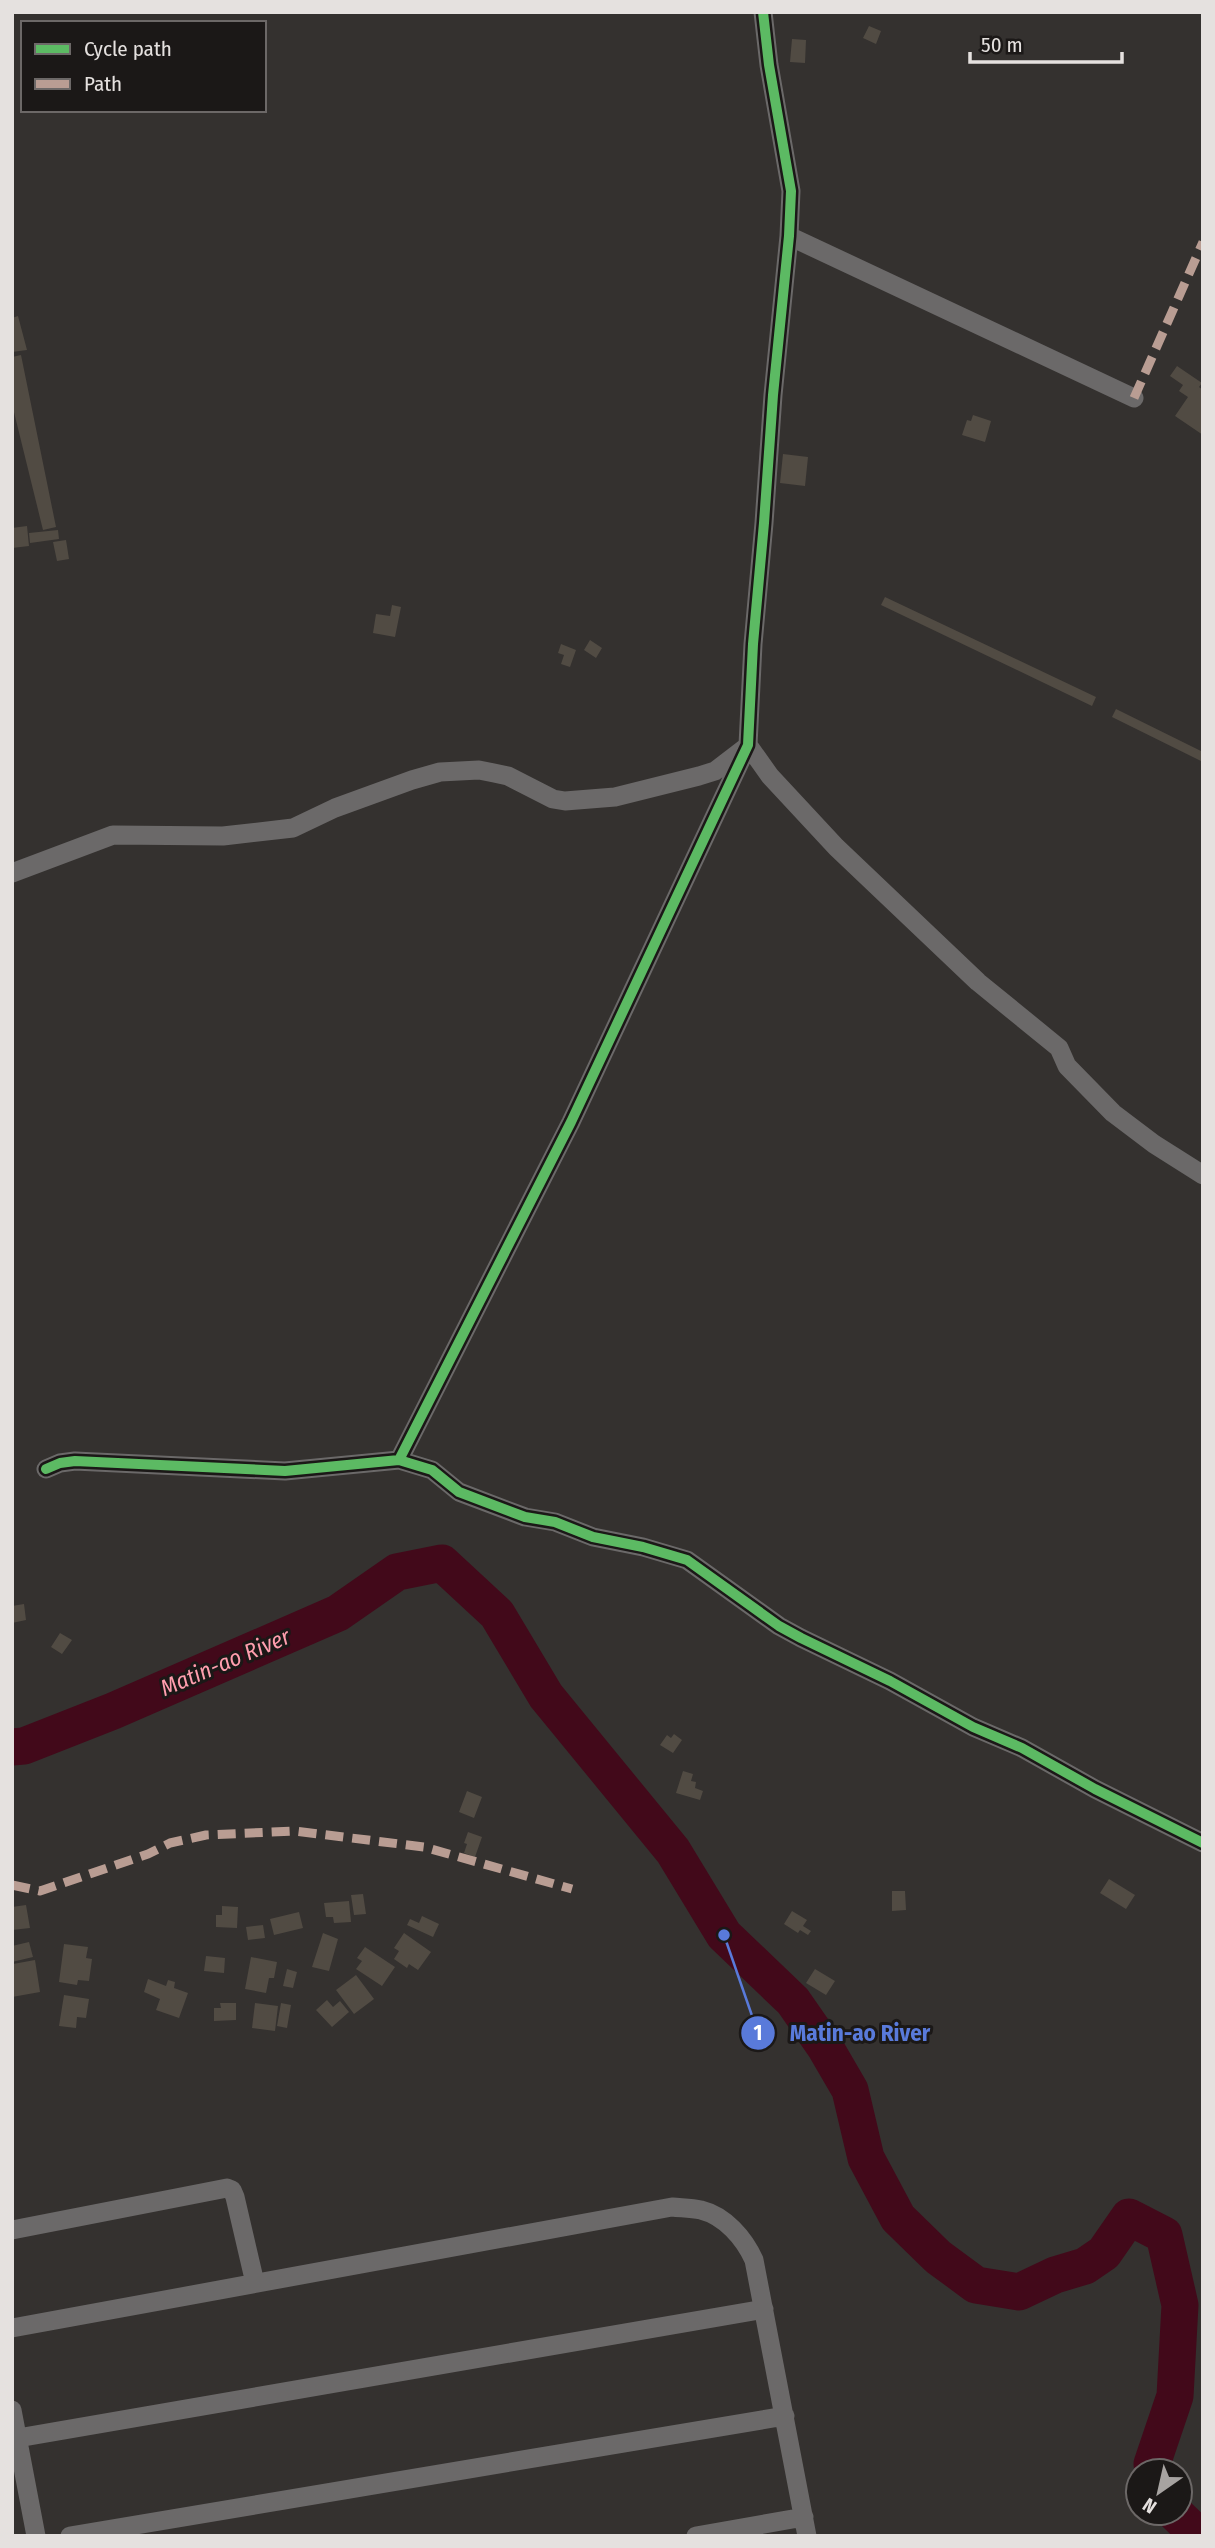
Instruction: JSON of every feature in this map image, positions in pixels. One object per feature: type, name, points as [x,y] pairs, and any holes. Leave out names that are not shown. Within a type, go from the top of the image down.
[{"type":"street","points":[[400,1460],[571,1122],[748,746],[752,644],[791,191],[769,65],[763,12]]},
{"type":"street","points":[[789,236],[1134,398]]},
{"type":"street","points":[[12,873],[113,835],[223,836],[293,828],[335,808],[440,772],[479,770],[508,776],[553,799],[565,801],[615,797],[715,771],[748,746]]},
{"type":"street","points":[[748,746],[770,776],[836,847],[978,982],[1059,1048],[1067,1066],[1113,1113],[1154,1144],[1203,1175]]},
{"type":"street","points":[[46,1469],[75,1461],[285,1471],[400,1460],[432,1470],[459,1492],[525,1517],[555,1522],[593,1537],[643,1547],[687,1560],[800,1638],[891,1681],[973,1727],[1022,1748],[1095,1789],[1203,1843]]},
{"type":"street","points":[[12,2230],[227,2188],[232,2190],[235,2197],[255,2283]]},
{"type":"street","points":[[12,2328],[672,2207],[703,2210],[728,2225],[745,2241],[754,2260],[805,2526],[696,2536]]},
{"type":"street","points":[[15,2438],[764,2309]]},
{"type":"street","points":[[12,2410],[15,2438],[36,2536]]},
{"type":"street","points":[[70,2536],[785,2416]]},
{"type":"building","points":[[869,26],[881,31],[876,44],[863,38]]},
{"type":"building","points":[[792,39],[806,40],[805,63],[790,62]]},
{"type":"building","points":[[18,316],[27,350],[12,352],[12,318]]},
{"type":"building","points":[[21,355],[56,527],[43,530],[12,404],[12,357]]},
{"type":"building","points":[[1177,366],[1202,383],[1199,387],[1203,390],[1203,435],[1175,416],[1188,397],[1179,391],[1183,385],[1170,376]]},
{"type":"building","points":[[973,415],[991,421],[985,442],[962,435],[967,420],[971,421]]},
{"type":"building","points":[[783,454],[808,457],[805,486],[780,483]]},
{"type":"building","points":[[27,526],[29,546],[12,548],[12,528]]},
{"type":"building","points":[[58,530],[59,539],[30,543],[29,533]]},
{"type":"building","points":[[66,540],[69,559],[57,561],[53,542]]},
{"type":"building","points":[[885,597],[1096,697],[1092,706],[881,605]]},
{"type":"building","points":[[392,605],[401,607],[395,637],[373,633],[376,614],[390,616]]},
{"type":"building","points":[[590,640],[602,648],[596,658],[584,650]]},
{"type":"building","points":[[561,644],[576,650],[570,667],[561,664],[564,655],[558,653]]},
{"type":"building","points":[[1116,709],[1203,752],[1203,762],[1112,717]]},
{"type":"building","points":[[24,1604],[26,1620],[12,1623],[12,1606]]},
{"type":"building","points":[[60,1633],[72,1640],[62,1654],[51,1647]]},
{"type":"building","points":[[674,1734],[682,1740],[673,1753],[660,1745],[667,1735],[671,1738]]},
{"type":"building","points":[[683,1771],[693,1774],[691,1781],[696,1782],[695,1788],[703,1791],[700,1800],[676,1793]]},
{"type":"building","points":[[467,1791],[482,1797],[474,1818],[459,1812]]},
{"type":"building","points":[[468,1832],[482,1837],[475,1857],[464,1853]]},
{"type":"building","points":[[1109,1879],[1135,1895],[1126,1909],[1100,1893]]},
{"type":"building","points":[[892,1891],[905,1891],[906,1910],[892,1911]]},
{"type":"building","points":[[363,1894],[366,1914],[354,1915],[351,1895]]},
{"type":"building","points":[[349,1901],[351,1922],[334,1923],[333,1917],[326,1917],[324,1903]]},
{"type":"building","points":[[26,1905],[30,1928],[12,1930],[12,1907]]},
{"type":"building","points":[[222,1906],[238,1907],[237,1928],[216,1927],[216,1915],[222,1915]]},
{"type":"building","points":[[792,1911],[807,1920],[803,1926],[811,1931],[808,1935],[800,1930],[798,1933],[784,1924]]},
{"type":"building","points":[[299,1912],[303,1928],[274,1935],[270,1919]]},
{"type":"building","points":[[422,1916],[439,1924],[433,1937],[407,1925],[410,1919],[419,1923]]},
{"type":"building","points":[[263,1925],[265,1938],[248,1940],[246,1927]]},
{"type":"building","points":[[323,1933],[338,1939],[329,1971],[312,1967]]},
{"type":"building","points":[[404,1933],[431,1952],[418,1970],[409,1964],[407,1968],[394,1959],[399,1951],[394,1948]]},
{"type":"building","points":[[29,1942],[33,1957],[12,1962],[12,1946]]},
{"type":"building","points":[[64,1944],[88,1947],[86,1958],[92,1959],[89,1981],[78,1980],[77,1985],[59,1982]]},
{"type":"building","points":[[365,1947],[395,1967],[382,1986],[356,1969],[362,1961],[357,1958]]},
{"type":"building","points":[[206,1956],[225,1958],[224,1973],[204,1971]]},
{"type":"building","points":[[251,1957],[277,1962],[274,1978],[269,1978],[266,1993],[245,1989]]},
{"type":"building","points":[[35,1960],[40,1992],[12,1997],[13,1964]]},
{"type":"building","points":[[287,1969],[297,1972],[293,1988],[283,1986]]},
{"type":"building","points":[[815,1969],[835,1981],[826,1995],[806,1983]]},
{"type":"building","points":[[356,1975],[374,1999],[354,2014],[336,1990]]},
{"type":"building","points":[[148,1979],[166,1986],[168,1980],[175,1982],[174,1988],[188,1993],[179,2018],[156,2010],[160,1999],[144,1992]]},
{"type":"building","points":[[64,1995],[89,1999],[86,2018],[77,2017],[76,2028],[59,2026]]},
{"type":"building","points":[[327,2000],[333,2007],[340,2001],[349,2012],[332,2027],[316,2010]]},
{"type":"building","points":[[220,2003],[236,2003],[236,2020],[214,2021],[214,2008],[221,2008]]},
{"type":"building","points":[[255,2003],[278,2006],[275,2031],[252,2028]]},
{"type":"building","points":[[281,2003],[291,2005],[287,2028],[277,2026]]},
{"type":"waterway","name":"Matin-ao River","points":[[12,1747],[24,1746],[113,1711],[338,1613],[397,1572],[442,1563],[497,1614],[546,1696],[673,1851],[724,1935],[793,2001],[825,2047],[850,2090],[866,2158],[898,2218],[938,2257],[976,2285],[1019,2292],[1055,2275],[1085,2266],[1104,2253],[1129,2217],[1164,2235],[1180,2305],[1175,2396],[1154,2457]]},
{"type":"waterway","name":"Matin-ao River","points":[[1190,2527],[1199,2536]]},
{"type":"marked path","points":[[1134,398],[1203,242]]},
{"type":"marked path","points":[[12,1885],[40,1891],[148,1854],[170,1843],[206,1835],[295,1831],[424,1847],[572,1889]]},
{"type":"cycle path","points":[[399,1460],[571,1122],[748,745],[753,644],[791,191],[769,65],[763,12]]},
{"type":"cycle path","points":[[46,1469],[75,1461],[285,1471],[399,1460],[432,1470],[459,1492],[525,1517],[555,1522],[593,1537],[643,1547],[687,1560],[779,1626],[890,1681],[973,1727],[1022,1748],[1095,1789],[1203,1843]]},
{"type":"place","name":"Matin-ao River","points":[[724,1935]]}]
